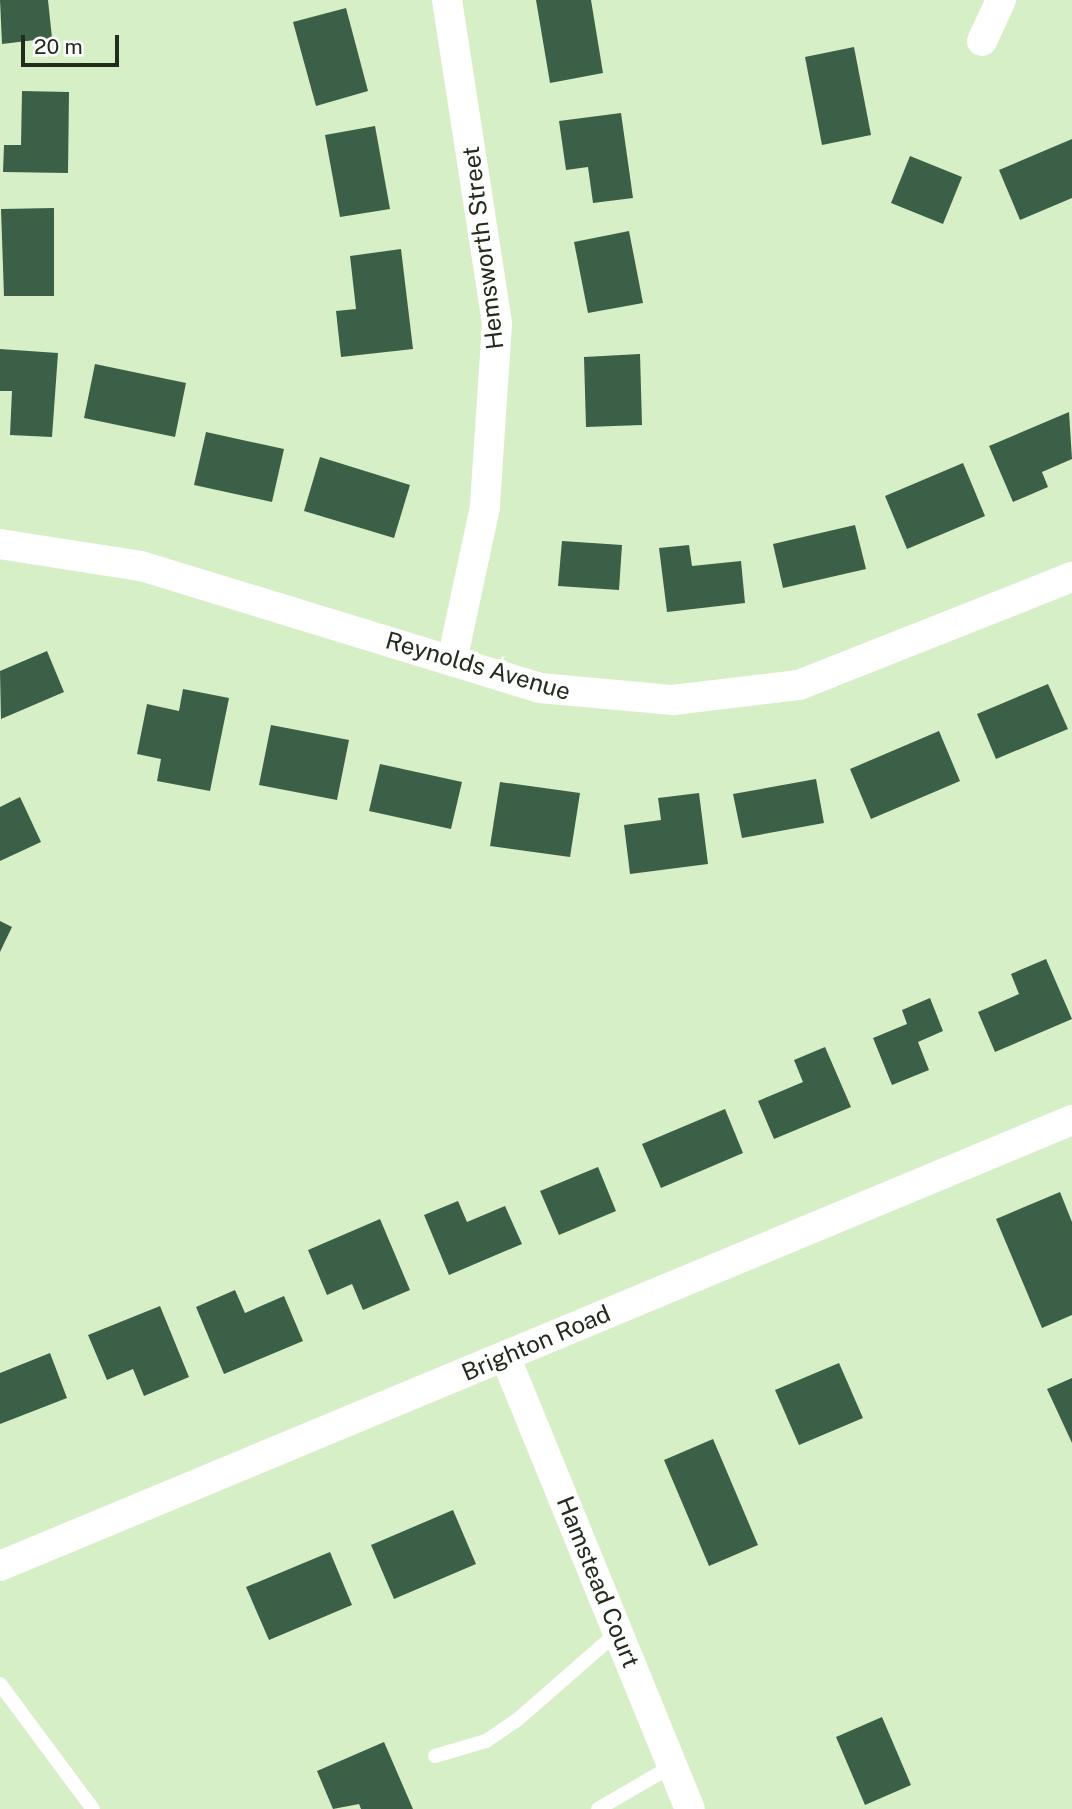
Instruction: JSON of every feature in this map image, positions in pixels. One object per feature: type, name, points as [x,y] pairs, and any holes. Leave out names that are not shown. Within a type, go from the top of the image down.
[{"type":"street","name":"Hemsworth Street","points":[[447,0],[496,324],[485,508],[452,661]]},
{"type":"street","points":[[982,41],[1001,0]]},
{"type":"street","name":"Reynolds Avenue","points":[[0,544],[141,566],[452,661],[600,698],[736,697],[863,664],[1072,577]]},
{"type":"street","name":"Brighton Road","points":[[0,1566],[1072,1120]]},
{"type":"street","name":"Hamstead Court","points":[[505,1356],[690,1809]]},
{"type":"lane","points":[[435,1756],[486,1741],[517,1720],[618,1632]]},
{"type":"lane","points":[[0,1684],[93,1809]]},
{"type":"lane","points":[[598,1809],[672,1766]]},
{"type":"building","points":[[0,0],[48,0],[52,38],[2,44]]},
{"type":"building","points":[[536,0],[591,0],[603,73],[550,83]]},
{"type":"building","points":[[346,8],[368,91],[316,106],[293,22]]},
{"type":"building","points":[[854,47],[871,135],[822,145],[805,57]]},
{"type":"building","points":[[22,91],[69,92],[68,173],[3,172],[4,145],[21,145]]},
{"type":"building","points":[[621,113],[633,198],[593,203],[588,167],[566,170],[559,121]]},
{"type":"building","points":[[375,126],[390,209],[340,217],[325,135]]},
{"type":"building","points":[[1072,139],[1072,198],[1020,220],[999,170]]},
{"type":"building","points":[[910,156],[962,177],[943,224],[891,203]]},
{"type":"building","points":[[54,208],[54,296],[4,296],[1,209]]},
{"type":"building","points":[[629,231],[643,303],[588,313],[574,242]]},
{"type":"building","points":[[401,249],[413,349],[341,357],[336,311],[356,309],[350,256]]},
{"type":"building","points":[[0,349],[58,353],[52,437],[10,435],[12,391],[0,391]]},
{"type":"building","points":[[640,354],[642,425],[586,427],[584,357]]},
{"type":"building","points":[[95,364],[186,383],[175,437],[84,418]]},
{"type":"building","points":[[1069,412],[1072,459],[1042,472],[1048,487],[1013,502],[989,446]]},
{"type":"building","points":[[206,432],[284,449],[272,502],[194,485]]},
{"type":"building","points":[[320,457],[410,485],[394,538],[304,511]]},
{"type":"building","points":[[963,463],[985,516],[907,549],[885,496]]},
{"type":"building","points":[[855,525],[866,569],[783,588],[773,544]]},
{"type":"building","points":[[562,541],[622,545],[619,590],[558,586]]},
{"type":"building","points":[[689,545],[692,566],[741,561],[745,603],[667,612],[659,548]]},
{"type":"building","points":[[47,651],[64,692],[1,719],[0,671]]},
{"type":"building","points":[[1048,684],[1068,729],[996,759],[977,714]]},
{"type":"building","points":[[183,689],[229,698],[210,791],[157,781],[161,759],[137,754],[147,704],[179,711]]},
{"type":"building","points":[[271,725],[349,740],[337,800],[259,785]]},
{"type":"building","points":[[939,731],[960,781],[871,819],[850,769]]},
{"type":"building","points":[[380,764],[462,782],[451,829],[369,811]]},
{"type":"building","points":[[816,779],[824,823],[742,838],[733,794]]},
{"type":"building","points":[[500,782],[580,793],[570,857],[490,846]]},
{"type":"building","points":[[699,793],[708,864],[630,874],[624,825],[661,820],[658,798]]},
{"type":"building","points":[[20,797],[41,842],[0,861],[0,807]]},
{"type":"building","points":[[0,921],[12,927],[0,952]]},
{"type":"building","points":[[1046,959],[1072,1019],[995,1052],[978,1012],[1019,994],[1011,974]]},
{"type":"building","points":[[930,998],[943,1031],[918,1042],[929,1070],[892,1085],[873,1038],[907,1024],[902,1010]]},
{"type":"building","points":[[825,1047],[851,1107],[774,1139],[758,1101],[803,1082],[794,1060]]},
{"type":"building","points":[[725,1109],[743,1153],[661,1188],[642,1144]]},
{"type":"building","points":[[598,1167],[616,1211],[559,1235],[540,1191]]},
{"type":"building","points":[[1060,1192],[1072,1222],[1072,1315],[1042,1328],[996,1219]]},
{"type":"building","points":[[458,1201],[467,1222],[505,1206],[522,1244],[449,1275],[424,1215]]},
{"type":"building","points":[[380,1219],[410,1290],[363,1310],[352,1284],[327,1295],[308,1250]]},
{"type":"building","points":[[235,1290],[245,1313],[284,1296],[303,1341],[224,1374],[196,1307]]},
{"type":"building","points":[[160,1306],[189,1377],[144,1396],[133,1369],[107,1380],[88,1335]]},
{"type":"building","points":[[50,1353],[67,1398],[0,1424],[0,1373]]},
{"type":"building","points":[[839,1363],[863,1418],[799,1445],[775,1390]]},
{"type":"building","points":[[1072,1378],[1072,1443],[1047,1389]]},
{"type":"building","points":[[713,1439],[758,1545],[709,1566],[664,1460]]},
{"type":"building","points":[[453,1510],[476,1564],[394,1599],[371,1545]]},
{"type":"building","points":[[330,1552],[352,1605],[269,1640],[246,1587]]},
{"type":"building","points":[[882,1717],[911,1785],[865,1805],[836,1737]]},
{"type":"building","points":[[384,1742],[413,1809],[361,1809],[359,1804],[333,1809],[317,1771]]}]
